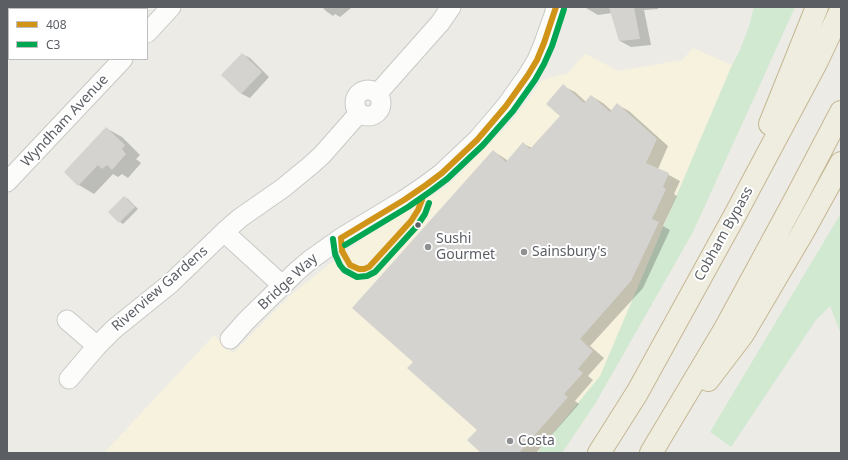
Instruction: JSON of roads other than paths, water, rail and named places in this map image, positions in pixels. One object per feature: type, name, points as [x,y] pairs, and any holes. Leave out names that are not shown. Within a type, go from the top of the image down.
[{"type":"highway","points":[[807,57],[816,7]]},
{"type":"highway","name":"Cobham Bypass","points":[[599,453],[637,393],[735,215],[807,57],[841,10]]},
{"type":"highway","points":[[652,453],[725,329],[841,112]]},
{"type":"highway","points":[[652,453],[743,334],[803,232],[841,163]]},
{"type":"street","points":[[148,32],[171,7]]},
{"type":"street","name":"Riverview Gardens","points":[[69,379],[97,346],[114,329],[171,283],[240,218],[283,188],[311,165],[360,113],[372,116],[376,113],[379,110],[381,102],[377,94],[440,23],[451,7]]},
{"type":"street","name":"Bridge Way","points":[[230,339],[282,285],[310,260],[325,248],[426,185],[446,169],[477,140],[506,106],[537,60],[556,7]]},
{"type":"street","name":"Wyndham Avenue","points":[[7,182],[118,61]]},
{"type":"street","points":[[224,232],[282,285]]},
{"type":"street","points":[[67,320],[97,346]]},
{"type":"place","name":"Sushi Gourmet","points":[[428,247]]},
{"type":"place","name":"Sainsbury's","points":[[524,252]]},
{"type":"place","name":"Costa","points":[[510,441]]}]
